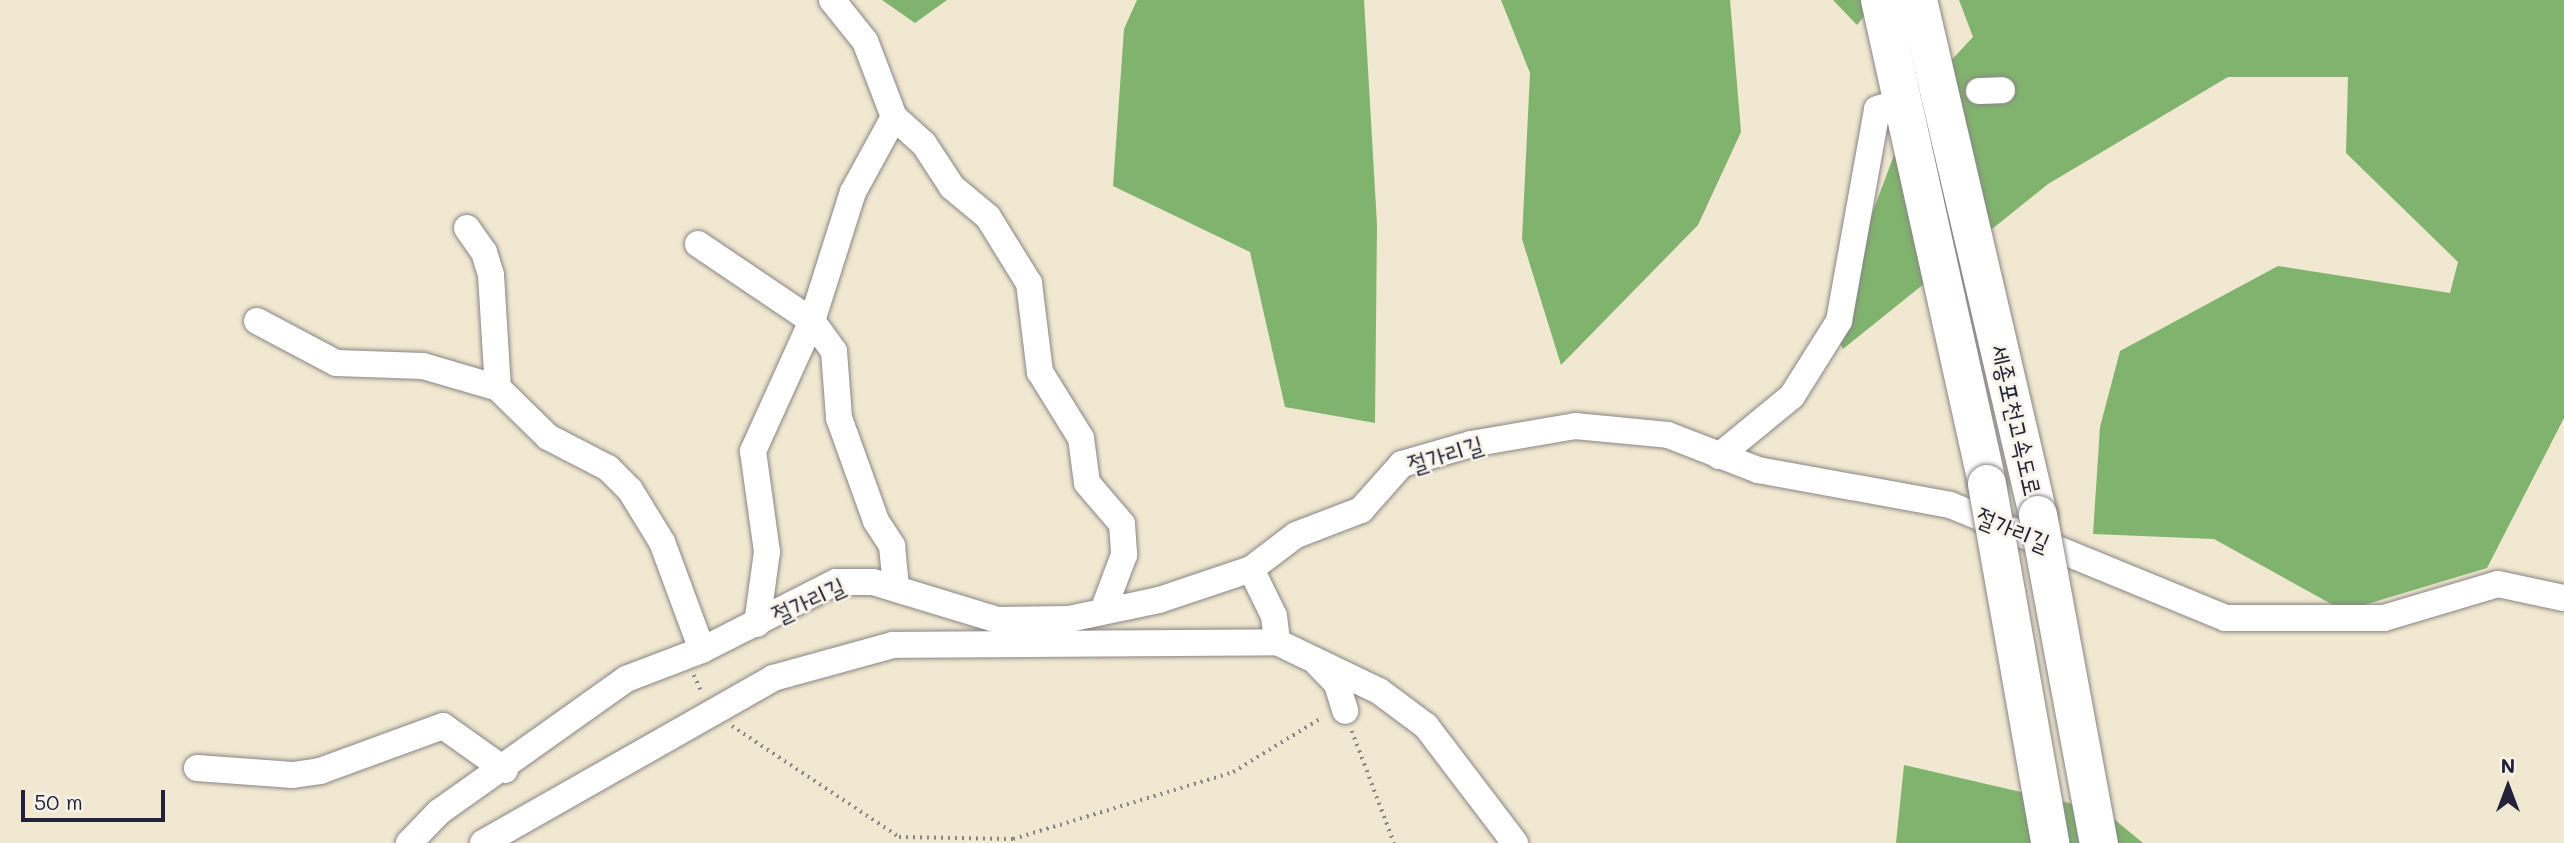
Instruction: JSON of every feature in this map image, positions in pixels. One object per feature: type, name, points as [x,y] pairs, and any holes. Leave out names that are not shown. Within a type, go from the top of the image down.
[{"type":"highway","name":"세종포천고속도로","points":[[1880,0],[1987,484],[2050,843]]},
{"type":"highway","name":"세종포천고속도로","points":[[1918,0],[2038,515],[2099,843]]},
{"type":"street","points":[[832,0],[865,41],[894,117],[923,144],[952,187],[988,216],[1029,283],[1040,372],[1080,438],[1087,483],[1122,524],[1124,555],[1103,611]]},
{"type":"street","points":[[1719,456],[1792,397],[1839,320],[1877,109],[1885,107]]},
{"type":"street","points":[[757,624],[767,552],[753,451],[812,320],[853,192],[894,117]]},
{"type":"street","points":[[467,228],[485,252],[491,275],[498,388]]},
{"type":"street","points":[[698,244],[812,320],[834,351],[839,418],[876,522],[892,546],[896,587]]},
{"type":"street","points":[[257,320],[336,363],[423,366],[498,388],[548,437],[608,468],[630,490],[662,542],[694,653]]},
{"type":"street","name":"절가리길","points":[[409,843],[439,812],[505,770],[626,679],[694,653],[757,624],[836,582],[853,578],[896,587],[999,620],[1103,611],[1251,569],[1296,535],[1361,510],[1402,464],[1471,444],[1606,425],[1668,435],[1719,456],[1800,480],[1896,492],[1985,516],[2189,608],[2225,618],[2384,618],[2498,584],[2564,598]]},
{"type":"street","points":[[1251,569],[1274,616],[1277,642]]},
{"type":"street","points":[[483,843],[773,678],[893,645],[1277,642],[1379,691],[1426,726],[1515,843]]},
{"type":"street","points":[[1315,660],[1337,684],[1345,711]]},
{"type":"street","points":[[197,768],[293,775],[320,771],[443,726],[505,770]]},
{"type":"path","points":[[694,653],[710,712],[899,837],[1013,839],[1067,824],[1233,772],[1326,715],[1345,711],[1394,843]]},
{"type":"path","points":[[892,843],[899,837]]},
{"type":"green space","points":[[882,0],[947,0],[915,23]]},
{"type":"green space","points":[[1137,0],[1364,0],[1377,225],[1375,423],[1285,407],[1250,252],[1113,186],[1124,29]]},
{"type":"green space","points":[[1501,0],[1730,0],[1741,132],[1698,225],[1561,365],[1522,239],[1530,73]]},
{"type":"green space","points":[[1833,0],[1877,0],[1857,25]]},
{"type":"green space","points":[[1959,0],[2564,0],[2564,418],[2487,568],[2344,611],[2214,539],[2093,534],[2100,427],[2120,351],[2278,266],[2450,293],[2458,262],[2346,153],[2348,77],[2228,77],[2048,184],[1843,349],[1830,326],[1915,99],[1973,37]]},
{"type":"green space","points":[[1904,765],[2104,811],[2143,843],[1896,843]]}]
